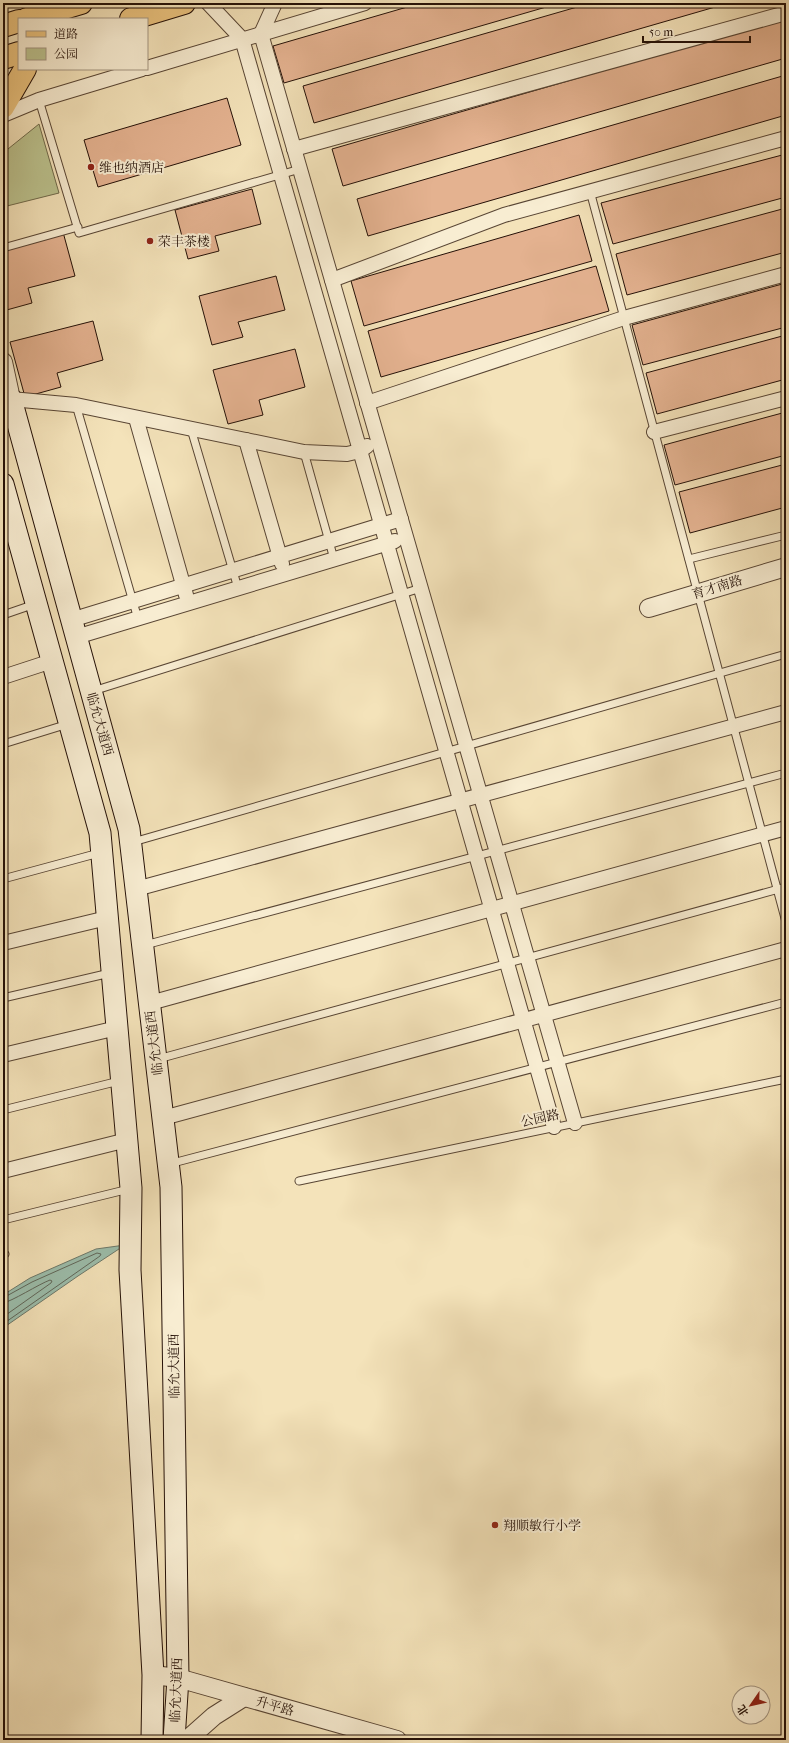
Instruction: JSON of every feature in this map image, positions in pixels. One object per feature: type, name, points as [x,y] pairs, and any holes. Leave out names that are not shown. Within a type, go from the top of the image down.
[{"type":"main road","points":[[37,3],[60,9]]},
{"type":"main road","points":[[31,18],[81,3]]},
{"type":"main road","points":[[134,18],[184,3]]},
{"type":"main road","points":[[3,26],[18,22]]},
{"type":"main road","points":[[3,58],[18,53]]},
{"type":"main road","points":[[3,108],[24,70]]},
{"type":"main road","name":"临允大道西","points":[[7,401],[91,691],[129,829],[131,843],[171,1187],[178,1678],[174,1740]]},
{"type":"main road","name":"临允大道西","points":[[3,484],[100,833],[131,1188],[130,1270],[153,1675],[152,1740]]},
{"type":"street","points":[[208,3],[242,40],[554,1127]]},
{"type":"street","points":[[275,3],[261,34],[575,1123]]},
{"type":"street","points":[[148,68],[365,3]]},
{"type":"street","points":[[294,149],[786,13]]},
{"type":"street","points":[[3,116],[39,100],[139,70]]},
{"type":"street","points":[[332,280],[504,215],[786,138]]},
{"type":"street","points":[[367,403],[624,318],[786,274]]},
{"type":"street","name":"临允大道西","points":[[3,362],[7,401]]},
{"type":"street","points":[[654,432],[786,398]]},
{"type":"street","points":[[7,401],[76,406],[304,452],[347,454],[360,451],[378,440]]},
{"type":"street","points":[[136,418],[188,603]]},
{"type":"street","points":[[246,440],[285,574]]},
{"type":"street","points":[[73,629],[133,601],[401,519]]},
{"type":"street","points":[[73,629],[138,619],[406,537]]},
{"type":"street","name":"育才南路","points":[[649,608],[786,566]]},
{"type":"street","points":[[3,677],[52,661]]},
{"type":"street","points":[[136,889],[786,712]]},
{"type":"street","points":[[150,1003],[786,828]]},
{"type":"street","points":[[3,943],[107,918]]},
{"type":"street","points":[[163,1118],[786,949]]},
{"type":"street","points":[[3,1055],[117,1028]]},
{"type":"street","points":[[3,1172],[127,1140]]},
{"type":"street","name":"升平路","points":[[153,1675],[178,1678],[397,1740]]},
{"type":"street","points":[[187,1740],[214,1716],[244,1697]]},
{"type":"lane","points":[[39,100],[79,233],[300,169]]},
{"type":"lane","points":[[590,191],[786,922]]},
{"type":"lane","points":[[3,248],[78,227]]},
{"type":"lane","points":[[76,406],[138,619]]},
{"type":"lane","points":[[191,429],[238,588]]},
{"type":"lane","points":[[304,452],[334,559]]},
{"type":"lane","points":[[689,559],[786,535]]},
{"type":"lane","points":[[91,691],[421,588]]},
{"type":"lane","points":[[3,615],[36,604]]},
{"type":"lane","points":[[131,843],[786,654]]},
{"type":"lane","points":[[3,744],[69,724]]},
{"type":"lane","points":[[143,945],[786,773]]},
{"type":"lane","points":[[3,879],[101,853]]},
{"type":"lane","points":[[156,1059],[786,887]]},
{"type":"lane","points":[[3,998],[112,972]]},
{"type":"lane","points":[[168,1164],[786,1002]]},
{"type":"lane","name":"公园路","points":[[298,1181],[786,1078]]},
{"type":"lane","points":[[3,1110],[122,1081]]},
{"type":"lane","points":[[3,1220],[131,1188]]},
{"type":"green space","points":[[39,124],[59,193],[3,207],[3,153]]},
{"type":"water","points":[[125,1245],[3,1328],[3,1295],[30,1278],[96,1249]]},
{"type":"building","points":[[421,3],[560,3],[284,83],[273,46]]},
{"type":"building","points":[[591,3],[729,3],[314,123],[303,86]]},
{"type":"building","points":[[786,18],[786,58],[343,186],[332,149]]},
{"type":"building","points":[[786,75],[786,115],[368,236],[357,199]]},
{"type":"building","points":[[227,98],[241,145],[98,187],[84,140]]},
{"type":"building","points":[[786,154],[786,197],[613,244],[601,203]]},
{"type":"building","points":[[252,189],[261,224],[215,236],[219,251],[188,259],[175,210]]},
{"type":"building","points":[[786,208],[786,252],[627,295],[616,254]]},
{"type":"building","points":[[579,215],[592,261],[364,326],[351,281]]},
{"type":"building","points":[[63,232],[75,276],[28,288],[32,303],[3,311],[3,248]]},
{"type":"building","points":[[596,266],[609,311],[381,377],[368,331]]},
{"type":"building","points":[[276,276],[285,310],[238,322],[243,337],[212,345],[199,296]]},
{"type":"building","points":[[786,283],[786,327],[643,365],[632,325]]},
{"type":"building","points":[[93,321],[103,360],[57,373],[61,387],[25,397],[10,342]]},
{"type":"building","points":[[786,335],[786,379],[657,414],[646,373]]},
{"type":"building","points":[[295,349],[305,387],[259,400],[263,415],[228,424],[213,370]]},
{"type":"building","points":[[786,412],[786,455],[675,485],[664,445]]},
{"type":"building","points":[[786,464],[786,507],[690,533],[679,492]]},
{"type":"place","name":"维也纳酒店","points":[[91,167]]},
{"type":"place","name":"荣丰茶楼","points":[[150,241]]},
{"type":"place","name":"翔顺敏行小学","points":[[495,1525]]}]
